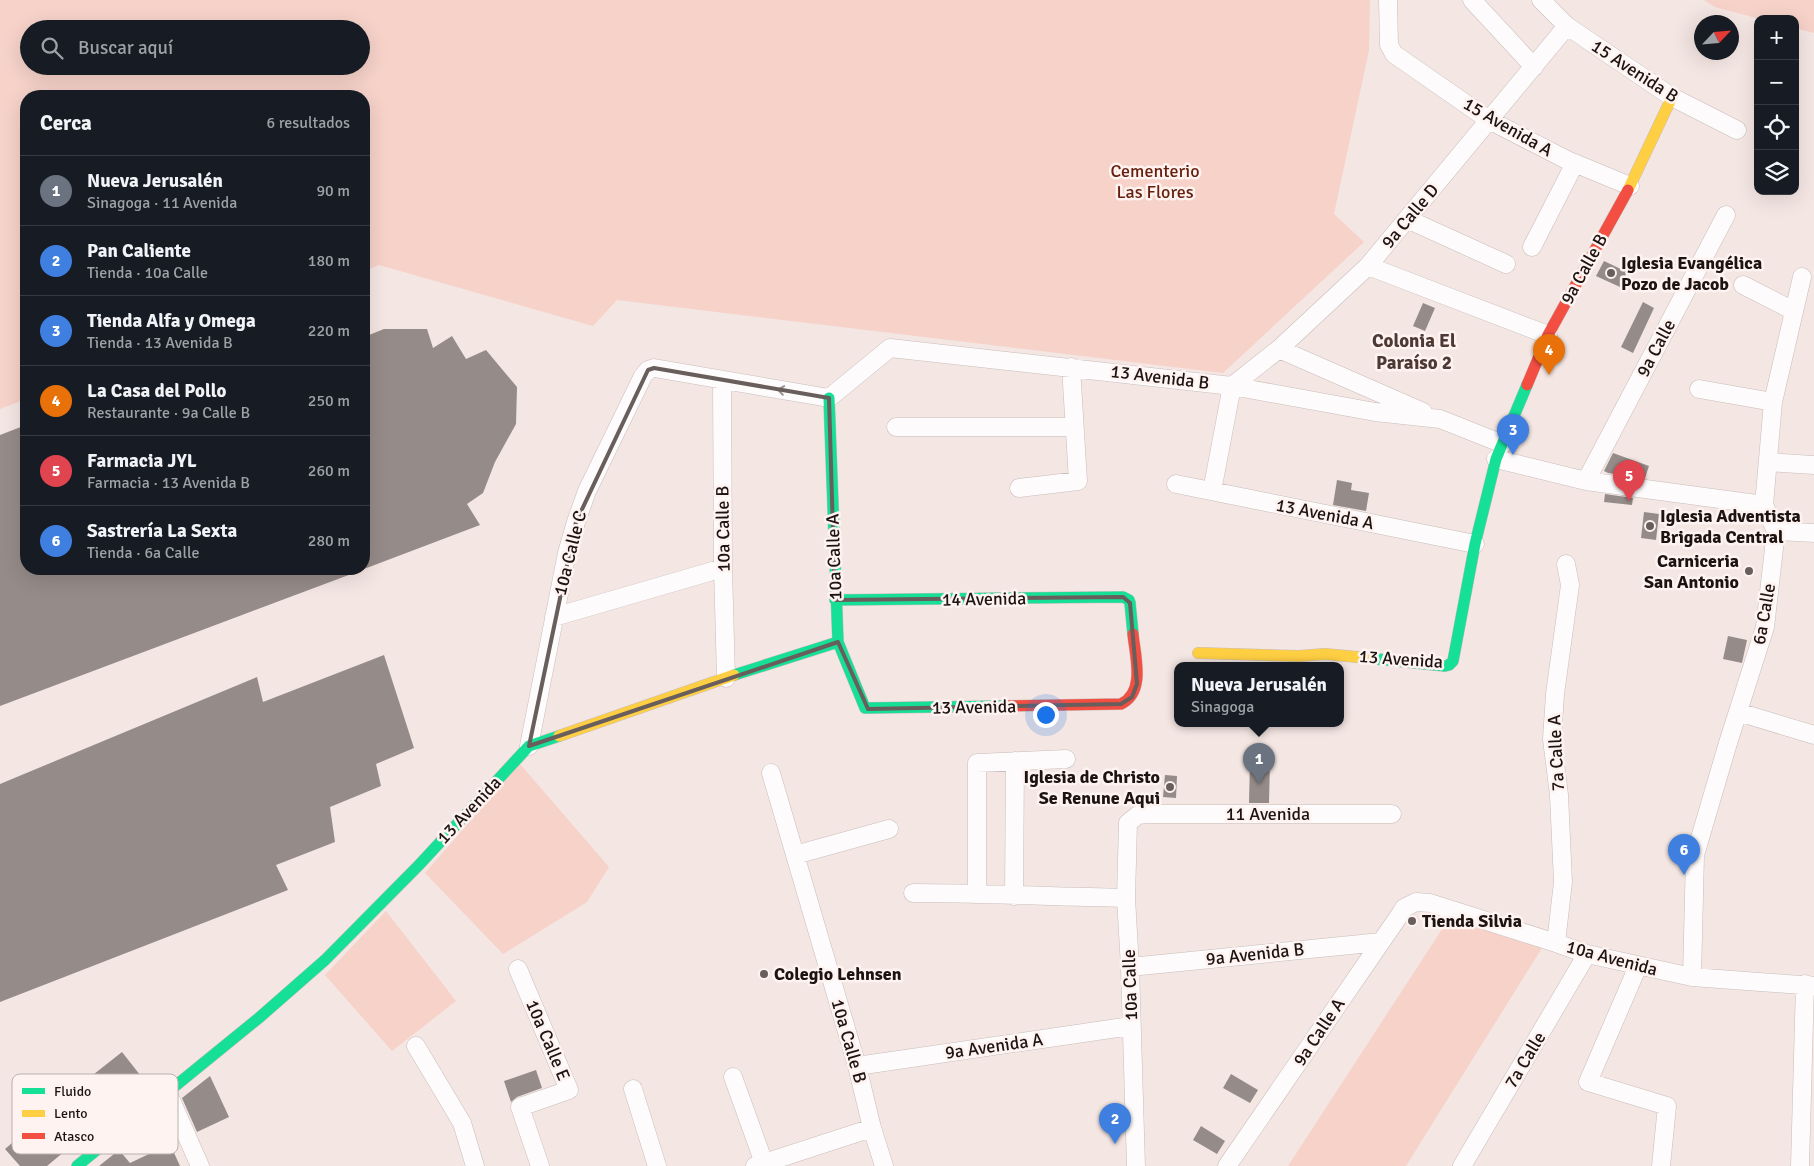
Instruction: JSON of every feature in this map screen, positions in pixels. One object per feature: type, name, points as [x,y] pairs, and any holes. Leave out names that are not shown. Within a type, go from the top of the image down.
[{"type":"street","name":"15 Avenida A","points":[[1388,0],[1389,45],[1394,54],[1490,120],[1575,163],[1630,186]]},
{"type":"street","points":[[1472,0],[1534,67]]},
{"type":"street","name":"15 Avenida B","points":[[1541,0],[1567,26],[1672,97],[1737,130]]},
{"type":"street","name":"9a Calle D","points":[[1232,386],[1279,349],[1368,266],[1567,26]]},
{"type":"street","name":"9a Calle B","points":[[1499,452],[1548,335],[1630,186],[1672,97]]},
{"type":"street","points":[[1532,247],[1575,163]]},
{"type":"street","name":"9a Calle","points":[[1586,480],[1726,214]]},
{"type":"street","points":[[1407,219],[1506,264]]},
{"type":"street","points":[[1368,266],[1548,335]]},
{"type":"street","points":[[1802,277],[1774,402],[1764,505],[1776,531],[1814,534]]},
{"type":"street","points":[[1743,285],[1794,311]]},
{"type":"street","name":"13 Avenida B","points":[[829,398],[888,349],[1070,367],[1232,386],[1375,412],[1440,419],[1499,452],[1586,480],[1764,505]]},
{"type":"street","points":[[1279,349],[1440,419]]},
{"type":"street","points":[[1019,488],[1078,481],[1070,367]]},
{"type":"street","name":"10a Calle C","points":[[529,746],[567,553],[587,491],[645,372],[654,368],[722,380]]},
{"type":"street","points":[[722,380],[829,398]]},
{"type":"street","name":"10a Calle B","points":[[722,380],[723,568],[726,678]]},
{"type":"street","points":[[1212,491],[1232,386]]},
{"type":"street","points":[[1699,389],[1774,402]]},
{"type":"street","name":"10a Calle A","points":[[829,398],[838,642],[863,706],[868,709]]},
{"type":"street","points":[[896,427],[1074,427]]},
{"type":"street","points":[[1475,544],[1499,452]]},
{"type":"street","points":[[1768,462],[1814,465]]},
{"type":"street","name":"13 Avenida A","points":[[1176,484],[1475,544]]},
{"type":"street","name":"6a Calle","points":[[1692,977],[1695,855],[1765,628],[1776,531]]},
{"type":"street","name":"13 Avenida","points":[[1198,653],[1299,656],[1325,654],[1449,665],[1453,661],[1475,544]]},
{"type":"street","name":"7a Calle A","points":[[1556,943],[1563,882],[1559,795],[1552,738],[1555,694],[1570,585],[1566,564]]},
{"type":"street","points":[[554,618],[723,568]]},
{"type":"street","name":"14 Avenida","points":[[835,600],[1123,597],[1129,600],[1130,603],[1136,691]]},
{"type":"street","name":"13 Avenida","points":[[178,1083],[282,998],[349,938],[529,746],[726,678],[838,642]]},
{"type":"street","name":"13 Avenida","points":[[868,709],[1121,704],[1132,697],[1136,691]]},
{"type":"street","points":[[1738,712],[1814,736]]},
{"type":"street","points":[[977,893],[976,764],[978,762],[1066,759]]},
{"type":"street","points":[[1014,896],[1015,761]]},
{"type":"street","name":"10a Calle B","points":[[771,773],[857,1066],[872,1128],[884,1166]]},
{"type":"street","name":"11 Avenida","points":[[1144,814],[1392,814]]},
{"type":"street","name":"10a Calle","points":[[1136,1166],[1126,898],[1127,826],[1138,815],[1144,814]]},
{"type":"street","points":[[795,855],[889,829]]},
{"type":"street","points":[[913,893],[977,893],[1014,896],[1126,898]]},
{"type":"street","name":"10a Avenida","points":[[1416,902],[1430,903],[1587,954],[1638,966],[1692,977],[1809,985]]},
{"type":"street","name":"9a Calle A","points":[[1227,1166],[1404,908],[1416,902]]},
{"type":"street","name":"9a Avenida B","points":[[1130,967],[1381,942]]},
{"type":"street","name":"7a Calle","points":[[1462,1166],[1587,954]]},
{"type":"street","points":[[1638,966],[1588,1082],[1667,1106],[1660,1166]]},
{"type":"street","name":"10a Calle E","points":[[518,969],[569,1090],[520,1107],[540,1166]]},
{"type":"street","points":[[1800,1166],[1809,985]]},
{"type":"street","name":"9a Avenida A","points":[[857,1066],[1132,1026]]},
{"type":"street","points":[[416,1046],[462,1123],[475,1166]]},
{"type":"street","points":[[733,1077],[759,1164],[872,1128]]},
{"type":"street","points":[[633,1089],[657,1166]]},
{"type":"street","points":[[178,1117],[200,1166]]},
{"type":"street","name":"13 Avenida","points":[[77,1166],[92,1154]]},
{"type":"highlighted area","points":[[654,368],[829,398],[835,600],[1123,597],[1130,603],[1137,684],[1132,697],[1121,704],[868,709],[838,642],[529,746],[576,522],[648,370]]},
{"type":"green space","name":"Cementerio Las Flores","points":[[0,0],[1370,0],[1369,50],[1334,214],[1364,242],[1223,373],[617,300],[593,326],[379,265],[370,269],[370,90],[20,90],[20,401],[0,409]]},
{"type":"green space","points":[[1704,0],[1814,0],[1814,33],[1799,29],[1799,15],[1754,15],[1754,17],[1715,7]]},
{"type":"green space","points":[[520,764],[609,867],[587,902],[503,954],[425,873]]},
{"type":"green space","points":[[386,911],[456,1001],[392,1051],[325,975]]},
{"type":"green space","points":[[1448,920],[1491,926],[1545,943],[1406,1166],[1288,1166]]},
{"type":"building","name":"Iglesia Evangélica Pozo de Jacob","points":[[1604,261],[1627,272],[1620,287],[1596,276]]},
{"type":"building","points":[[1643,302],[1654,308],[1633,353],[1621,347]]},
{"type":"building","points":[[1423,303],[1435,308],[1425,331],[1413,326]]},
{"type":"building","points":[[384,329],[427,329],[433,348],[452,336],[466,359],[486,350],[517,387],[516,424],[495,462],[483,493],[467,504],[480,525],[370,567],[370,335]]},
{"type":"building","points":[[20,427],[20,575],[349,575],[0,706],[0,435]]},
{"type":"building","points":[[1613,453],[1649,466],[1645,478],[1604,471]]},
{"type":"building","points":[[1337,480],[1352,483],[1351,490],[1369,493],[1366,511],[1333,505]]},
{"type":"building","points":[[1605,494],[1633,498],[1632,505],[1604,502]]},
{"type":"building","name":"Iglesia Adventista Brigada Central","points":[[1644,512],[1659,514],[1656,540],[1641,538]]},
{"type":"building","points":[[1728,636],[1747,640],[1742,663],[1723,659]]},
{"type":"building","points":[[384,655],[414,748],[376,764],[381,786],[330,807],[335,842],[276,865],[288,890],[0,1002],[0,784],[257,677],[263,702]]},
{"type":"building","points":[[1250,760],[1270,761],[1269,803],[1249,803]]},
{"type":"building","name":"Iglesia de Christo Se Renune Aqui","points":[[1165,775],[1177,776],[1176,798],[1163,797]]},
{"type":"building","points":[[122,1052],[139,1074],[94,1074]]},
{"type":"building","points":[[536,1070],[542,1088],[517,1097],[511,1102],[504,1081]]},
{"type":"building","points":[[1231,1074],[1258,1090],[1250,1103],[1223,1088]]},
{"type":"building","points":[[210,1076],[229,1117],[197,1132],[182,1098]]},
{"type":"building","points":[[1201,1126],[1225,1141],[1217,1154],[1193,1140]]},
{"type":"building","points":[[12,1143],[12,1154],[61,1154],[47,1166],[20,1166],[5,1149]]},
{"type":"building","points":[[114,1154],[122,1154],[130,1163],[149,1154],[175,1154],[180,1166],[99,1166]]},
{"type":"traffic: fast","points":[[1368,658],[1445,666],[1453,661],[1475,544],[1496,459],[1527,385]]},
{"type":"traffic: fast","points":[[829,398],[838,642],[865,708],[1006,706]]},
{"type":"traffic: fast","points":[[835,600],[1123,597],[1129,600],[1130,603],[1133,634]]},
{"type":"traffic: fast","points":[[734,675],[838,642]]},
{"type":"traffic: fast","points":[[178,1084],[260,1017],[325,960],[419,865],[529,746],[559,736]]},
{"type":"traffic: fast","points":[[77,1166],[92,1154]]},
{"type":"traffic: slow","points":[[1628,190],[1672,97]]},
{"type":"traffic: slow","points":[[1198,653],[1299,656],[1325,654],[1368,658]]},
{"type":"traffic: slow","points":[[559,736],[734,675]]},
{"type":"traffic: jam","points":[[1527,385],[1548,335],[1628,190]]},
{"type":"traffic: jam","points":[[1006,706],[1121,704],[1134,691],[1136,682],[1137,663],[1133,634]]},
{"type":"place","name":"Iglesia Evangélica Pozo de Jacob","points":[[1611,273]]},
{"type":"place","name":"La Casa del Pollo","points":[[1549,375]]},
{"type":"place","name":"Tienda Alfa y Omega","points":[[1513,455]]},
{"type":"place","name":"Farmacia JYL","points":[[1629,501]]},
{"type":"place","name":"Iglesia Adventista Brigada Central","points":[[1650,526]]},
{"type":"place","name":"Carniceria San Antonio","points":[[1749,571]]},
{"type":"place","name":"Nueva Jerusalén","points":[[1259,784]]},
{"type":"place","name":"Iglesia de Christo Se Renune Aqui","points":[[1170,787]]},
{"type":"place","name":"Sastrería La Sexta","points":[[1684,875]]},
{"type":"place","name":"Tienda Silvia","points":[[1412,921]]},
{"type":"place","name":"Colegio Lehnsen","points":[[764,974]]},
{"type":"place","name":"Pan Caliente","points":[[1115,1144]]},
{"type":"district","name":"Colonia El Paraíso 2","points":[[1414,351]]}]
